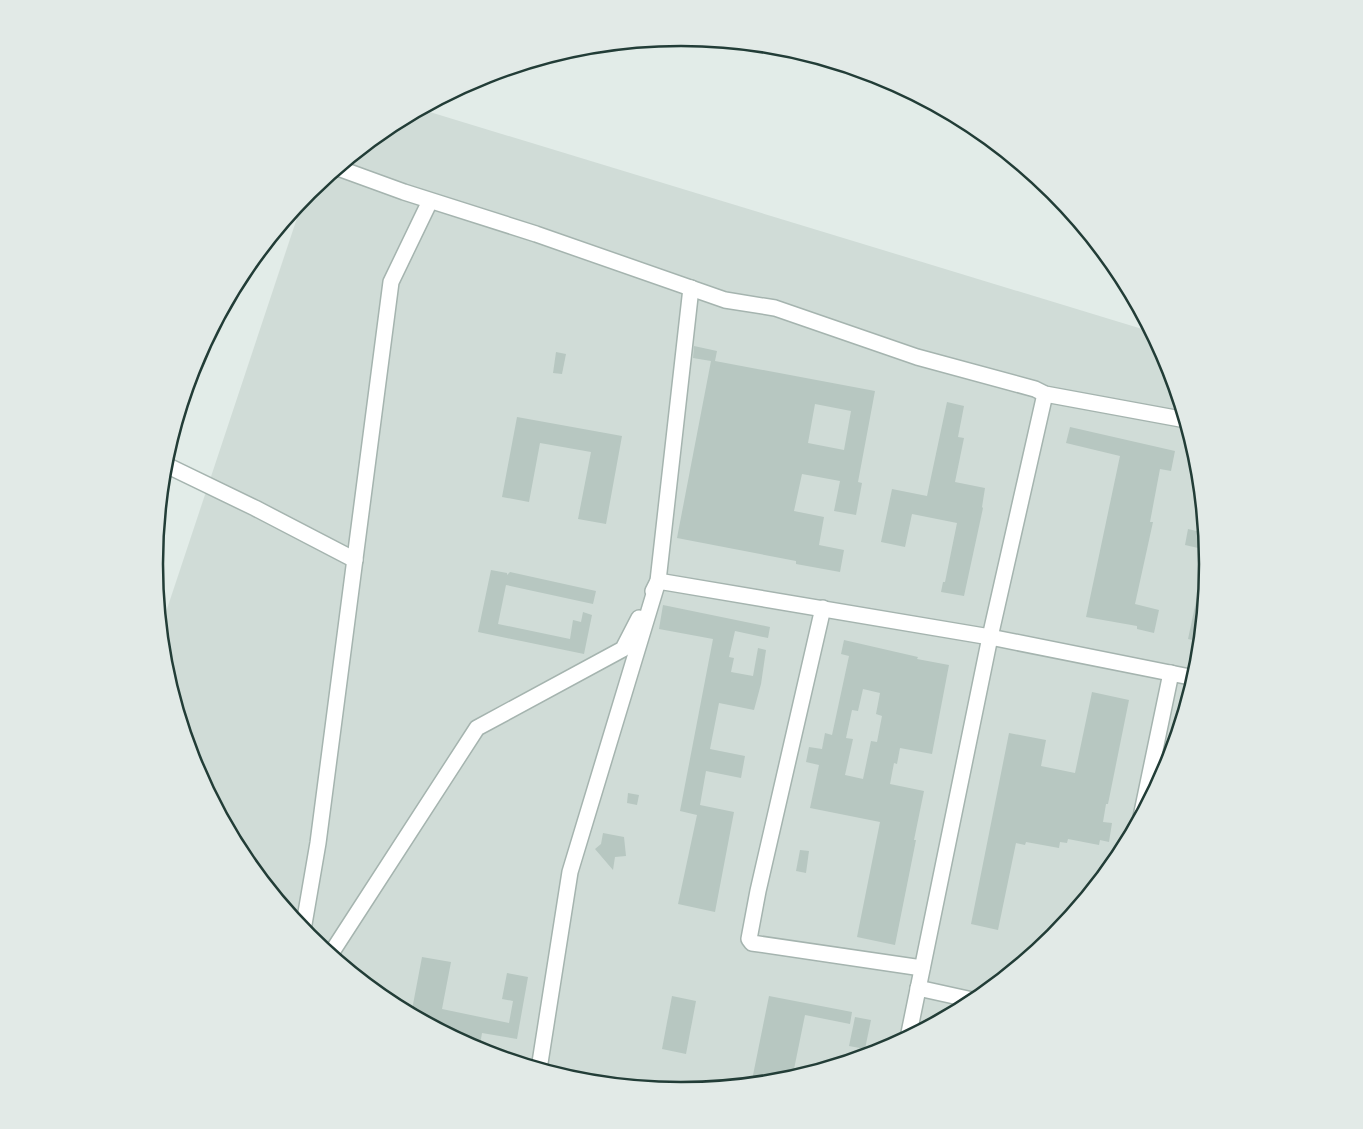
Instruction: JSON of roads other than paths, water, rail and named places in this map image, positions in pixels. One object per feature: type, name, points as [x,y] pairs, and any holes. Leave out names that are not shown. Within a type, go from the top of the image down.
[{"type":"street","points":[[345,171],[430,201],[536,234],[725,300],[775,308],[917,357],[1035,388],[1044,394],[1178,419]]},
{"type":"street","points":[[305,920],[318,844],[391,282],[430,201]]},
{"type":"street","points":[[540,1063],[570,872],[658,582],[691,288]]},
{"type":"street","points":[[910,1030],[990,636],[1044,394]]},
{"type":"street","points":[[172,468],[355,560]]},
{"type":"street","points":[[658,582],[990,636],[1187,676]]},
{"type":"street","points":[[334,949],[476,728],[623,649],[658,582]]},
{"type":"street","points":[[823,608],[758,891],[749,939],[752,943],[778,948],[922,968]]},
{"type":"street","points":[[1146,795],[1171,673]]},
{"type":"street","points":[[918,988],[964,998]]}]
